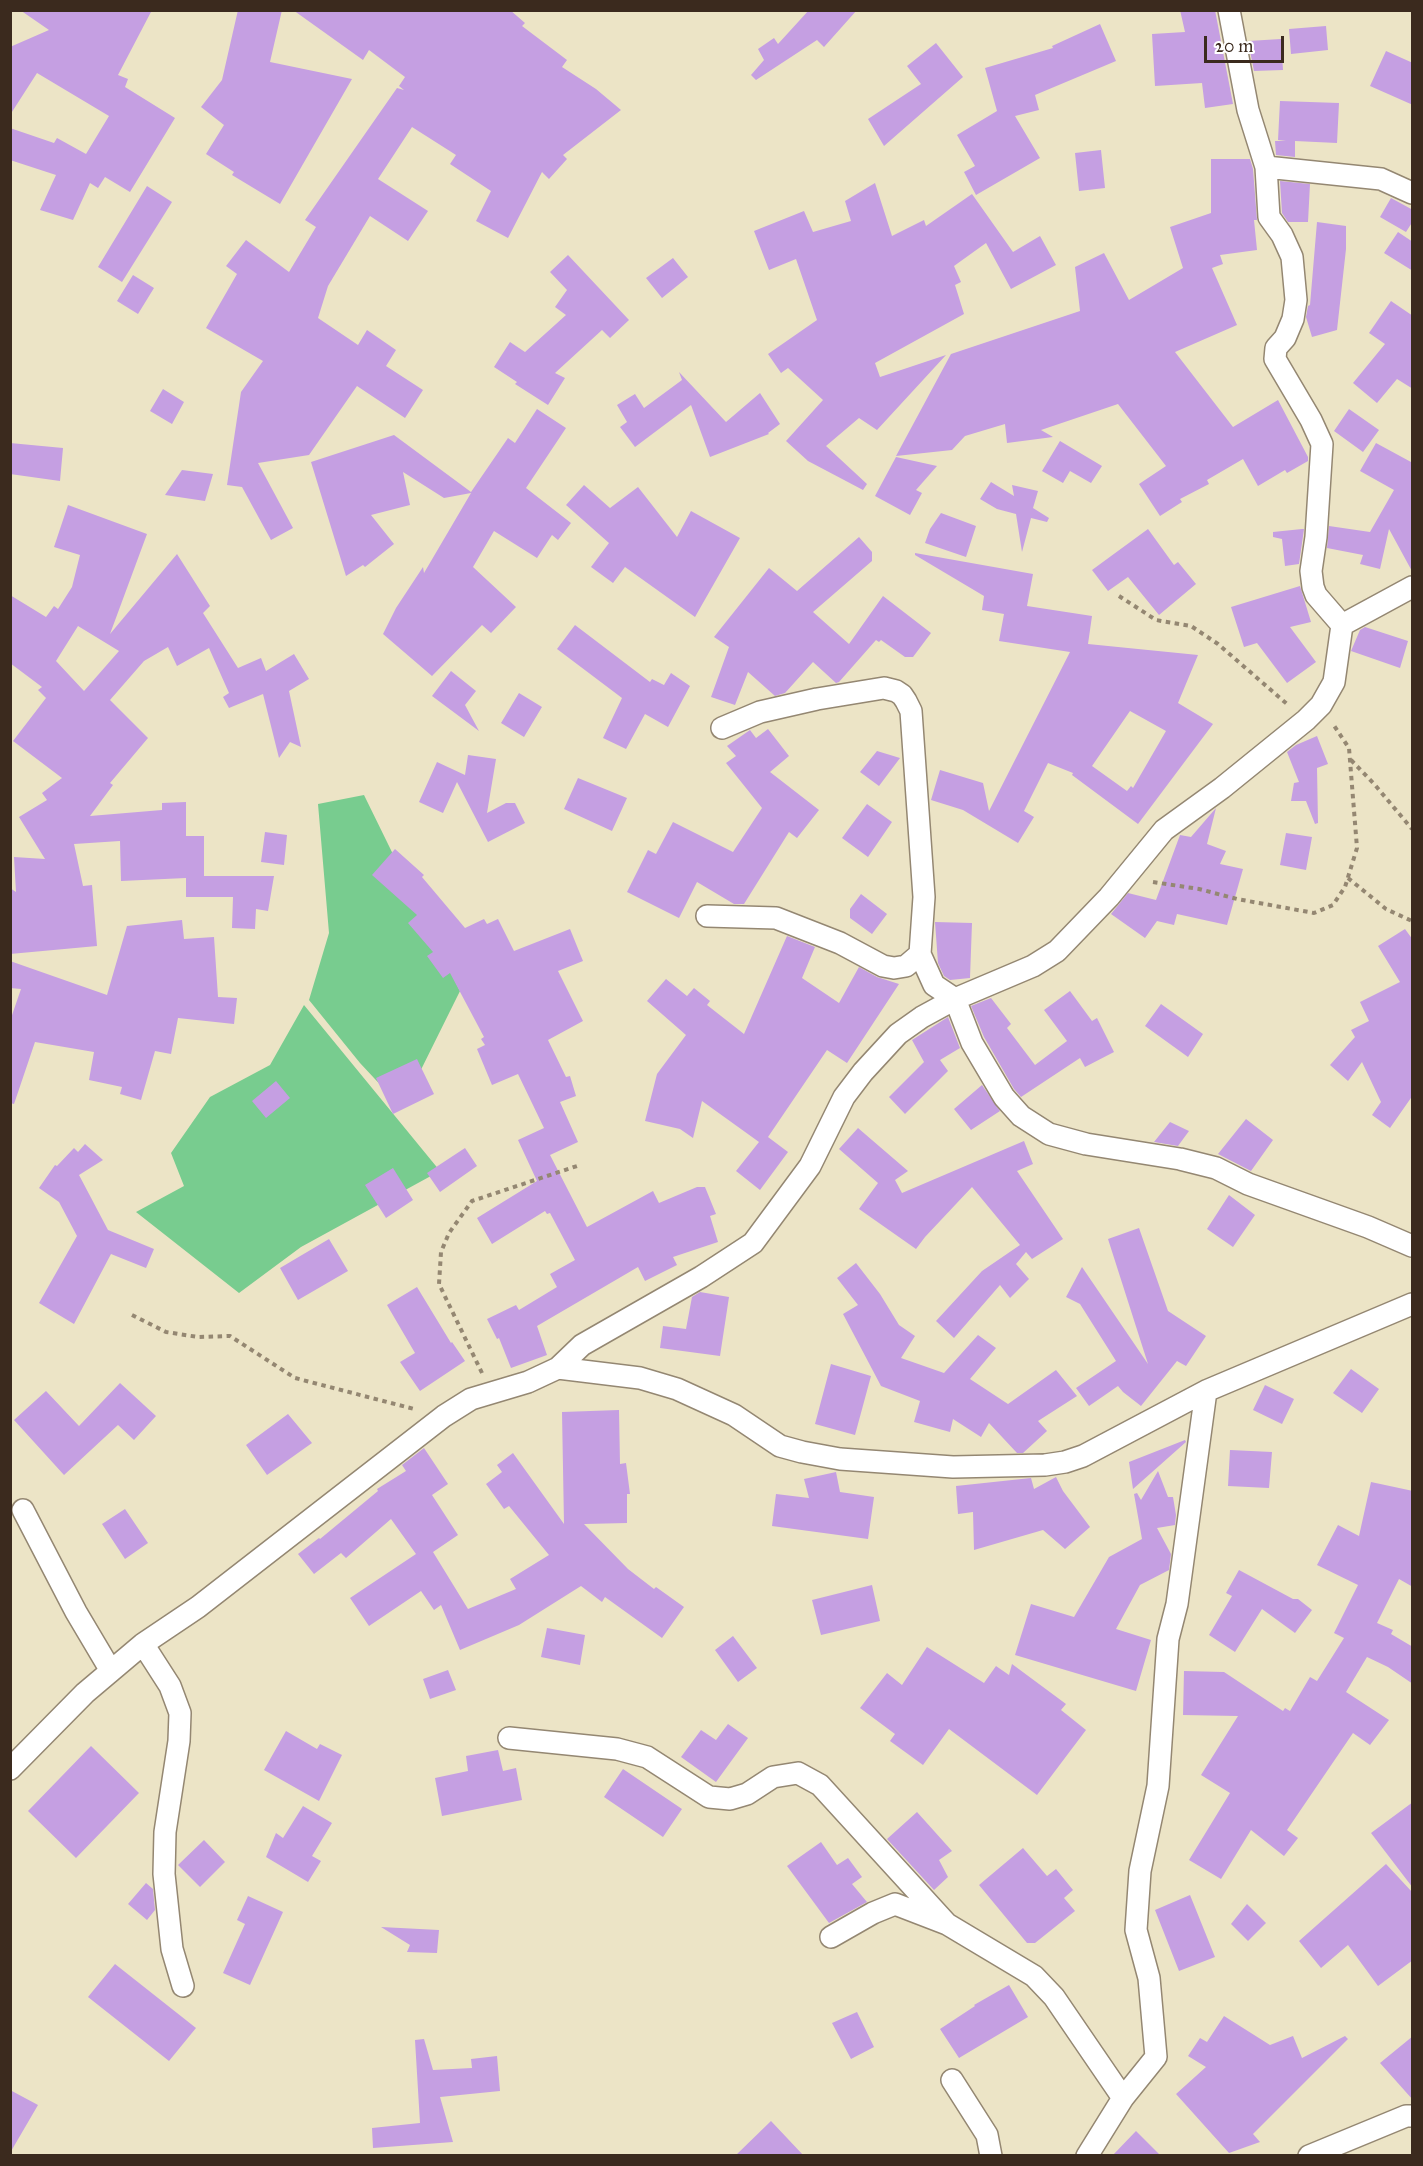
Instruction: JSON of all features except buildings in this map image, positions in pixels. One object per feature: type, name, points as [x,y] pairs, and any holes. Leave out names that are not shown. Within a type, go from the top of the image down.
[{"type":"street","points":[[10,1769],[85,1693],[143,1644],[198,1607],[444,1416],[471,1400],[528,1382],[558,1368],[582,1345],[701,1277],[753,1243],[810,1166],[844,1097],[863,1072],[898,1034],[922,1017],[955,999],[1033,966],[1057,951],[1125,878],[1164,830],[1222,788],[1314,713],[1334,682],[1342,625],[1316,595],[1311,571],[1316,537],[1322,444],[1311,420],[1275,359],[1276,348],[1285,338],[1293,319],[1296,300],[1292,257],[1282,236],[1269,218],[1266,167],[1248,110],[1229,10]]},
{"type":"street","points":[[1266,167],[1381,180],[1413,193]]},
{"type":"street","points":[[1342,625],[1413,587]]},
{"type":"street","points":[[722,728],[760,712],[818,699],[884,688],[902,695],[911,711],[924,897],[920,954],[934,985],[955,999],[972,1043],[1004,1097],[1022,1116],[1049,1134],[1086,1144],[1180,1159],[1216,1168],[1248,1184],[1368,1227],[1413,1246]]},
{"type":"street","points":[[707,916],[776,918],[840,943],[884,966],[894,968],[906,966],[920,954]]},
{"type":"street","points":[[558,1368],[640,1378],[677,1389],[734,1415],[780,1446],[802,1452],[840,1459],[953,1467],[1045,1465],[1083,1456],[1206,1391],[1413,1304]]},
{"type":"street","points":[[1087,2156],[1123,2098],[1156,2056],[1149,1978],[1137,1930],[1140,1871],[1158,1786],[1168,1639],[1177,1604],[1206,1391]]},
{"type":"street","points":[[23,1510],[76,1612],[111,1671]]},
{"type":"street","points":[[143,1644],[170,1686],[180,1713],[179,1741],[165,1833],[164,1874],[172,1949],[183,1986]]},
{"type":"street","points":[[509,1738],[617,1749],[647,1757],[709,1797],[730,1799],[747,1794],[773,1777],[798,1773],[820,1785],[948,1924]]},
{"type":"street","points":[[831,1937],[873,1913],[895,1904],[948,1924],[1034,1976],[1054,1997],[1123,2098]]},
{"type":"street","points":[[952,2080],[987,2135],[991,2156]]},
{"type":"street","points":[[1308,2156],[1406,2116],[1413,2116]]},
{"type":"path","points":[[1119,596],[1156,620],[1191,626],[1314,713],[1349,748],[1357,848],[1348,878],[1333,905],[1314,913],[1237,899],[1199,889],[1125,878]]},
{"type":"path","points":[[1350,760],[1413,830]]},
{"type":"path","points":[[1348,878],[1386,909],[1413,921]]},
{"type":"path","points":[[492,1393],[439,1284],[441,1252],[449,1233],[472,1201],[580,1165]]},
{"type":"path","points":[[132,1315],[166,1332],[198,1336],[230,1336],[295,1378],[444,1416]]},
{"type":"green space","points":[[364,795],[460,991],[402,1108],[360,1063],[309,1000],[329,933],[318,804]]},
{"type":"green space","points":[[304,1005],[440,1171],[301,1247],[239,1293],[136,1212],[184,1186],[171,1153],[210,1097],[270,1065]]}]
